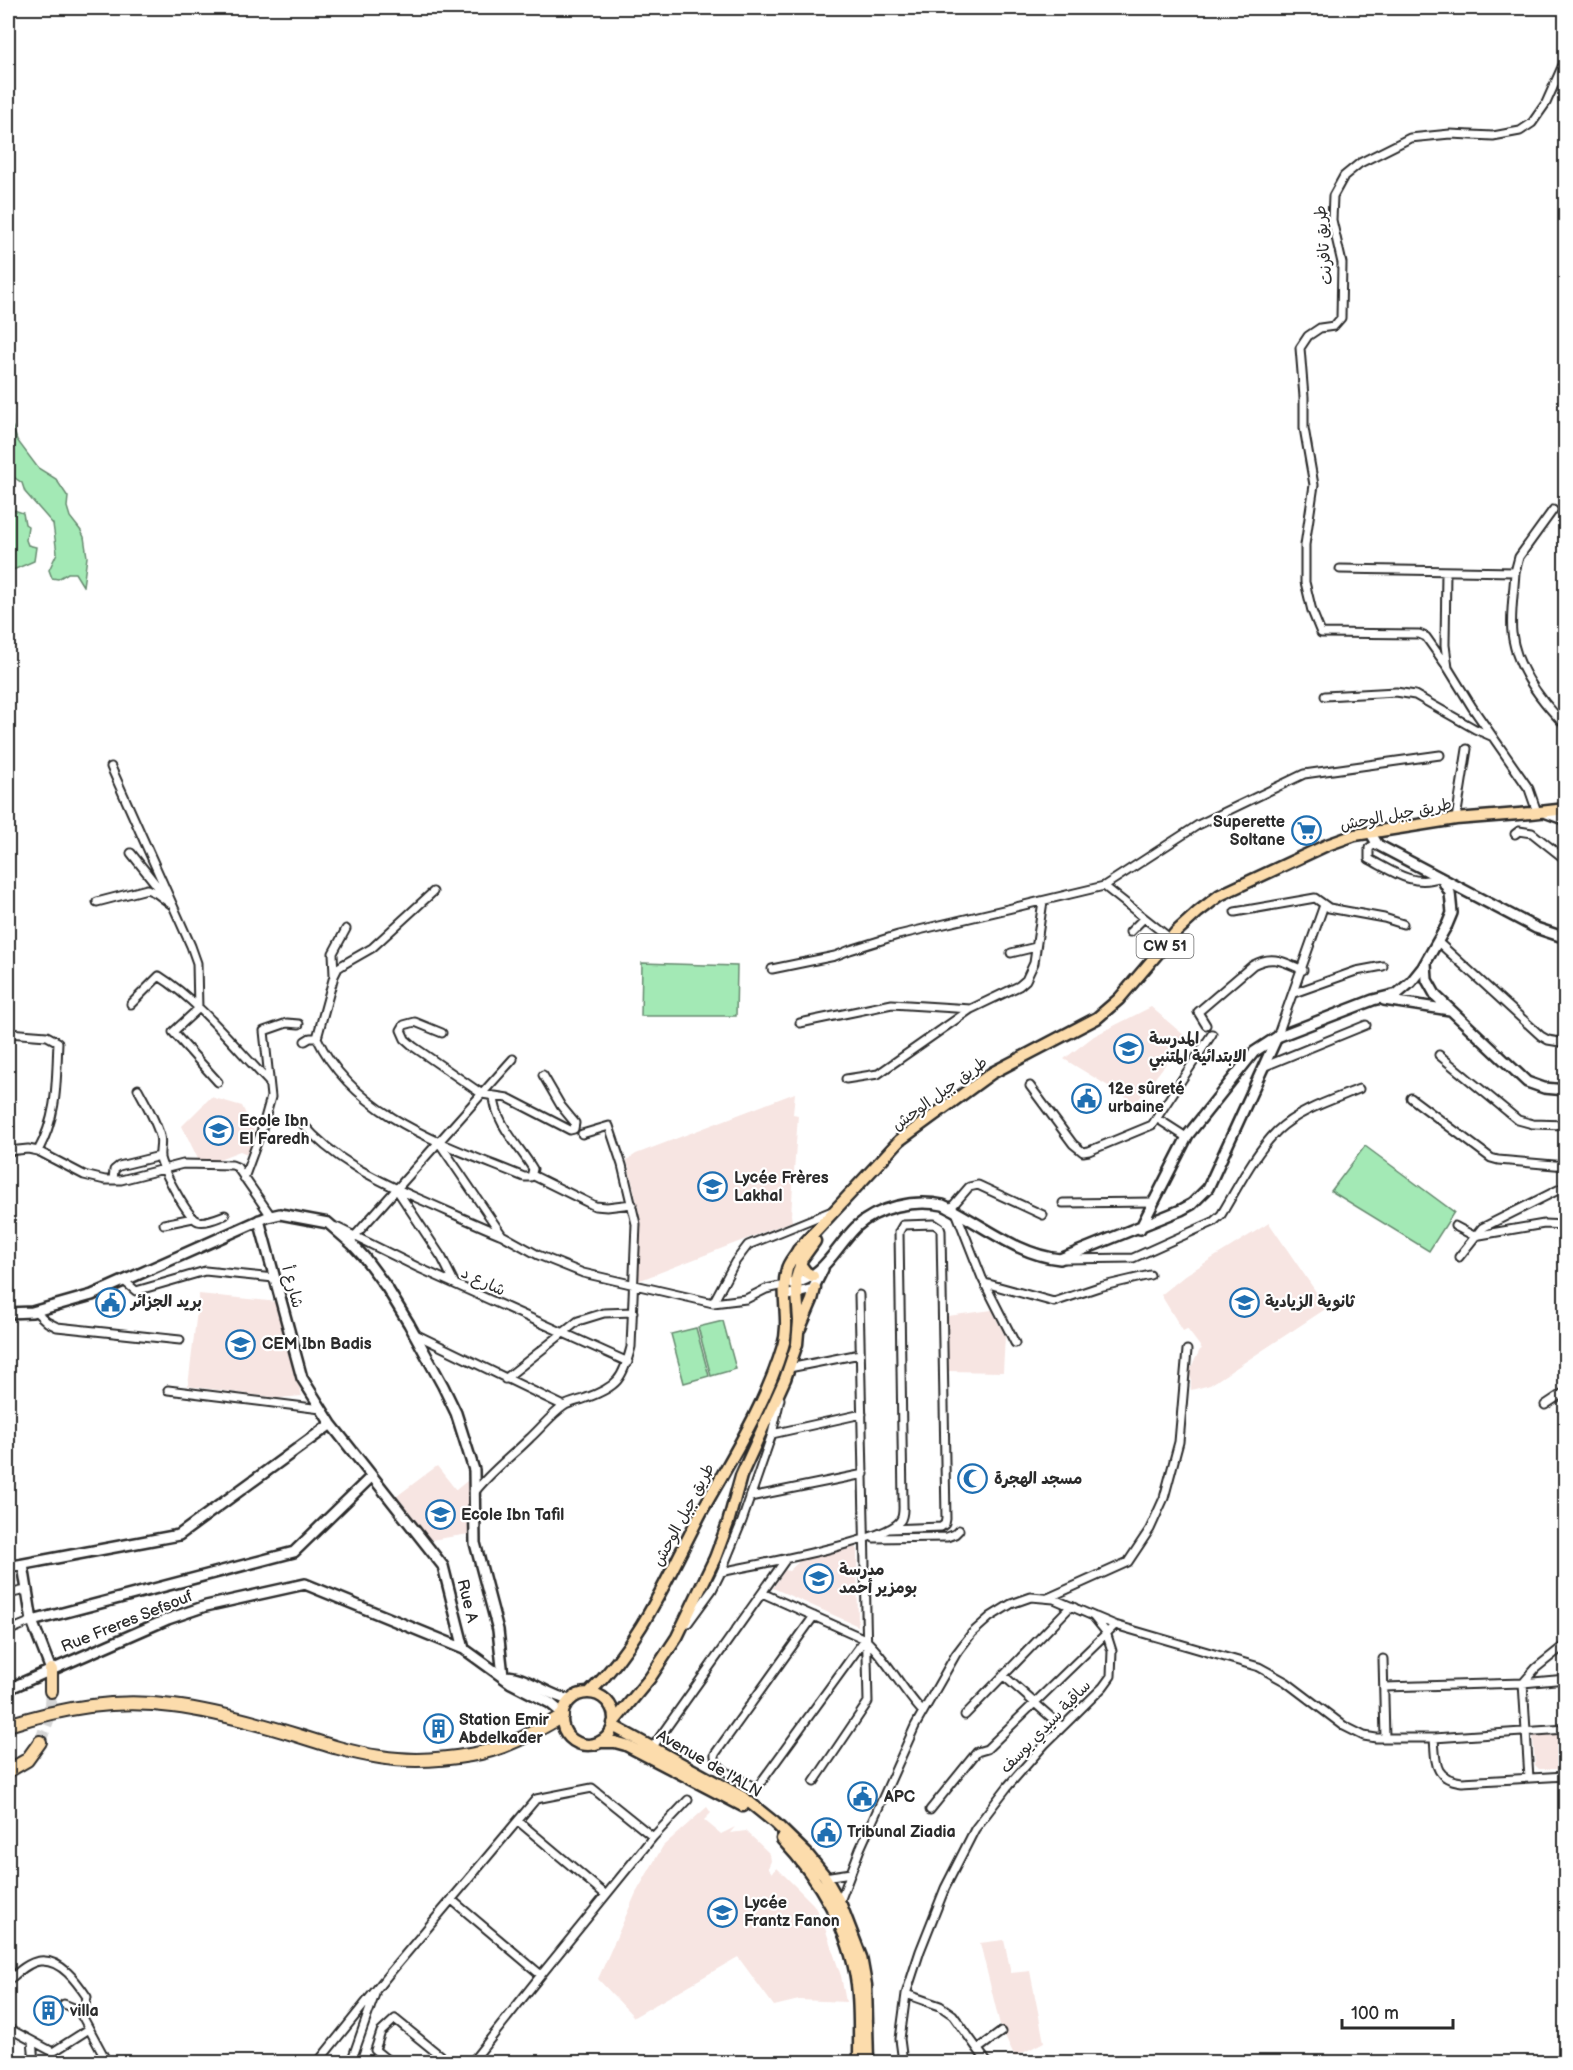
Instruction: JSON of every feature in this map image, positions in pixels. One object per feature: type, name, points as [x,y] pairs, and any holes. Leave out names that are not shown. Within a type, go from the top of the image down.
[{"type":"highway","points":[[51,1670],[51,1691]]},
{"type":"highway","points":[[8,1725],[66,1709],[114,1703],[151,1703],[175,1706],[272,1728],[343,1749],[380,1757],[412,1760],[472,1755],[489,1750],[512,1742],[562,1715]]},
{"type":"highway","points":[[8,1771],[27,1760],[40,1742]]},
{"type":"main road","name":"طريق جبل الوحش","points":[[589,1693],[618,1662],[643,1625],[767,1388],[783,1345],[787,1326],[791,1290],[787,1268],[798,1250],[830,1218],[887,1153],[992,1073],[1097,1018],[1123,994],[1198,912],[1220,896],[1327,845],[1370,832],[1456,819],[1566,809]]},
{"type":"main road","points":[[1541,812],[1566,820]]},
{"type":"main road","points":[[1370,832],[1377,843],[1441,878],[1536,928],[1566,938]]},
{"type":"main road","points":[[1140,1228],[1186,1137],[1254,1052],[1277,1037],[1397,994],[1411,982],[1438,942],[1452,913],[1450,893],[1441,878]]},
{"type":"main road","points":[[1426,961],[1430,988],[1450,1010],[1527,1082],[1563,1092]]},
{"type":"main road","points":[[1378,999],[1450,1010]]},
{"type":"main road","points":[[791,1290],[813,1276],[855,1228],[874,1215],[906,1204],[930,1203],[953,1210],[1028,1252],[1045,1258],[1060,1259],[1140,1228],[1192,1204],[1208,1188],[1277,1037]]},
{"type":"main road","points":[[8,1314],[35,1311],[92,1295],[259,1220],[280,1214],[328,1223],[352,1239],[387,1288],[415,1334],[443,1386],[465,1436],[474,1470],[475,1543],[498,1630],[503,1676],[511,1683],[550,1703],[562,1715],[566,1733],[574,1741],[585,1745],[600,1742],[626,1745],[741,1804],[771,1828],[821,1879],[851,1926],[864,1972],[868,2062]]},
{"type":"main road","points":[[799,1331],[791,1290],[800,1264],[830,1218]]},
{"type":"main road","name":"شارع أ","points":[[259,1220],[302,1378],[331,1424],[372,1476]]},
{"type":"main road","points":[[800,1264],[806,1272],[813,1276]]},
{"type":"main road","points":[[785,1379],[799,1331],[825,1264]]},
{"type":"main road","points":[[791,1290],[815,1287]]},
{"type":"main road","name":"طريق جبل الوحش","points":[[613,1724],[650,1678],[677,1637],[715,1558],[728,1523],[741,1476],[785,1379]]},
{"type":"main road","points":[[8,1567],[179,1535],[331,1424]]},
{"type":"main road","points":[[32,1621],[294,1552],[372,1476]]},
{"type":"main road","name":"Rue A","points":[[372,1476],[443,1566],[464,1648],[503,1676]]},
{"type":"main road","points":[[23,1564],[32,1621],[51,1670]]},
{"type":"main road","name":"Rue Freres Sefsouf","points":[[8,1689],[168,1619],[206,1606],[305,1584],[464,1648]]},
{"type":"main road","points":[[503,1676],[514,1676],[553,1696],[570,1700]]},
{"type":"main road","points":[[562,1715],[570,1700],[575,1696],[589,1693],[608,1702],[613,1712],[613,1724],[610,1733],[600,1742]]},
{"type":"main road","name":"Avenue de l'ALN","points":[[613,1724],[652,1748],[729,1789],[760,1810],[807,1854],[821,1879]]},
{"type":"main road","points":[[836,1905],[857,1983],[859,2062]]},
{"type":"street","name":"طريق تافرنت","points":[[1448,668],[1426,638],[1419,634],[1321,633],[1312,611],[1305,582],[1305,545],[1314,485],[1304,428],[1300,348],[1308,336],[1320,328],[1334,326],[1341,318],[1342,262],[1332,220],[1333,196],[1344,176],[1360,163],[1410,138],[1450,134],[1493,136],[1520,131],[1532,123],[1546,103],[1566,58]]},
{"type":"street","points":[[1553,510],[1519,558],[1515,572],[1512,631],[1515,649],[1536,692],[1566,726]]},
{"type":"street","points":[[1340,569],[1515,572]]},
{"type":"street","points":[[1446,571],[1445,645],[1448,668],[1529,789],[1541,812]]},
{"type":"street","points":[[1325,696],[1396,692],[1414,695],[1475,729],[1493,736]]},
{"type":"street","points":[[1456,819],[1467,749]]},
{"type":"street","points":[[772,969],[835,956],[898,935],[1104,886],[1198,825],[1304,774],[1440,755]]},
{"type":"street","points":[[111,767],[191,946],[196,963],[198,1009],[173,1032],[218,1082]]},
{"type":"street","points":[[1515,834],[1518,831],[1532,833],[1566,860]]},
{"type":"street","points":[[1377,843],[1369,848],[1369,859],[1405,878],[1424,883],[1441,878]]},
{"type":"street","points":[[131,853],[173,905]]},
{"type":"street","points":[[1104,886],[1171,939]]},
{"type":"street","points":[[97,902],[135,890],[147,889],[156,892],[173,905]]},
{"type":"street","points":[[433,892],[372,948],[338,968],[317,1038],[332,1063],[362,1095],[395,1118],[440,1143],[524,1177],[532,1175],[595,1206],[632,1204]]},
{"type":"street","points":[[1235,912],[1315,898],[1329,908],[1384,918],[1403,924]]},
{"type":"street","points":[[846,1079],[878,1074],[971,1009],[1019,986],[1031,972],[1043,901]]},
{"type":"street","points":[[1277,1037],[1303,970],[1324,906]]},
{"type":"street","points":[[1130,932],[1144,918]]},
{"type":"street","points":[[334,976],[333,953],[346,929]]},
{"type":"street","points":[[1438,942],[1541,1036],[1548,1040],[1566,1043]]},
{"type":"street","points":[[1011,953],[1036,947]]},
{"type":"street","points":[[1206,1025],[1198,1012],[1253,965],[1271,959],[1303,970]]},
{"type":"street","points":[[1294,993],[1356,971],[1383,966]]},
{"type":"street","points":[[131,1004],[159,976],[172,984],[198,1009],[269,1082]]},
{"type":"street","points":[[800,1023],[892,1004],[971,1009]]},
{"type":"street","points":[[442,1033],[416,1022],[404,1025],[401,1030],[405,1039],[414,1047],[482,1094],[508,1098],[570,1130],[574,1129],[576,1123],[561,1106],[543,1075]]},
{"type":"street","points":[[244,1178],[271,1097],[264,1032],[287,1023],[299,1024]]},
{"type":"street","points":[[1263,1067],[1366,1025]]},
{"type":"street","points":[[8,1033],[47,1036],[58,1042],[54,1104],[48,1131],[38,1151]]},
{"type":"street","points":[[1030,1086],[1073,1144],[1083,1152],[1146,1130],[1158,1119],[1212,1034]]},
{"type":"street","points":[[305,1041],[317,1038]]},
{"type":"street","points":[[1439,1055],[1518,1120],[1533,1124],[1566,1125]]},
{"type":"street","points":[[352,1239],[513,1059]]},
{"type":"street","points":[[138,1089],[160,1138],[160,1156],[164,1170],[193,1218]]},
{"type":"street","points":[[1060,1259],[1133,1258],[1213,1222],[1221,1215],[1257,1157],[1278,1130],[1299,1116],[1359,1089]]},
{"type":"street","points":[[494,1096],[494,1107],[513,1141],[533,1169],[532,1175]]},
{"type":"street","points":[[1411,1098],[1491,1158],[1566,1166]]},
{"type":"street","points":[[1158,1119],[1186,1137]]},
{"type":"street","points":[[302,1123],[316,1140],[368,1176],[502,1235],[538,1255],[583,1273],[713,1304],[746,1299],[766,1289],[791,1290]]},
{"type":"street","points":[[474,1493],[493,1470],[564,1406],[608,1390],[623,1375],[628,1362],[631,1347],[637,1234],[632,1204],[609,1126],[582,1134]]},
{"type":"street","points":[[440,1143],[502,1235]]},
{"type":"street","points":[[8,1151],[28,1149],[38,1151],[84,1175],[113,1180],[183,1164],[227,1164],[237,1167],[271,1216]]},
{"type":"street","points":[[113,1180],[114,1170],[119,1166],[160,1156]]},
{"type":"street","points":[[1015,1343],[985,1283],[953,1210],[969,1187],[978,1185],[1043,1215]]},
{"type":"street","points":[[1459,1257],[1474,1236],[1491,1222],[1566,1185]]},
{"type":"street","points":[[396,1188],[442,1258],[455,1284]]},
{"type":"street","points":[[1063,1203],[1153,1202]]},
{"type":"street","points":[[713,1304],[735,1262],[748,1245],[840,1207]]},
{"type":"street","points":[[164,1224],[193,1218],[205,1221],[225,1215]]},
{"type":"street","points":[[721,1572],[786,1559],[865,1538],[889,1529],[941,1527],[945,1524],[941,1231],[934,1224],[903,1225],[899,1232],[903,1514],[900,1520],[889,1529]]},
{"type":"street","points":[[1455,1226],[1474,1236],[1544,1224],[1566,1225]]},
{"type":"street","name":"شارع د","points":[[352,1239],[628,1362]]},
{"type":"street","points":[[124,1281],[136,1290],[205,1271],[274,1278]]},
{"type":"street","points":[[985,1283],[1054,1302],[1099,1287],[1150,1275]]},
{"type":"street","points":[[814,1782],[868,1702],[859,1295]]},
{"type":"street","points":[[35,1311],[47,1322],[57,1327],[180,1340]]},
{"type":"street","points":[[505,1379],[578,1321],[604,1313],[633,1312]]},
{"type":"street","points":[[415,1334],[564,1406]]},
{"type":"street","points":[[1048,1598],[1128,1562],[1150,1529],[1164,1498],[1179,1442],[1187,1350]]},
{"type":"street","points":[[789,1368],[860,1354]]},
{"type":"street","name":"طريق جبل الوحش","points":[[677,1637],[712,1590],[721,1572],[772,1434],[785,1379]]},
{"type":"street","points":[[168,1390],[321,1409]]},
{"type":"street","points":[[1545,1406],[1566,1391]]},
{"type":"street","points":[[772,1434],[862,1414]]},
{"type":"street","points":[[750,1497],[864,1474]]},
{"type":"street","points":[[865,1538],[946,1537],[955,1534],[958,1530]]},
{"type":"street","points":[[652,1748],[786,1559]]},
{"type":"street","points":[[8,1594],[26,1590]]},
{"type":"street","points":[[762,1593],[865,1639],[878,1651],[912,1701],[923,1712]]},
{"type":"street","points":[[836,1905],[896,1767],[923,1712],[956,1654],[990,1617],[1011,1604],[1031,1598],[1048,1598],[1115,1625],[1259,1667],[1286,1682],[1353,1731],[1364,1736],[1434,1738],[1566,1730]]},
{"type":"street","points":[[1071,1606],[1093,1616],[1106,1632]]},
{"type":"street","points":[[965,1716],[1071,1606]]},
{"type":"street","points":[[814,1616],[715,1754],[717,1765],[752,1786],[759,1785],[865,1639]]},
{"type":"street","points":[[8,1631],[32,1621]]},
{"type":"street","points":[[930,1810],[977,1752],[987,1749],[1115,1625]]},
{"type":"street","name":"ساقية سيدي يوسف","points":[[903,2062],[900,2039],[906,1994],[945,1888],[975,1829],[1008,1786],[1111,1676],[1112,1651],[1106,1632]]},
{"type":"street","points":[[1529,1778],[1523,1683],[1536,1668],[1566,1644]]},
{"type":"street","points":[[1383,1659],[1385,1738]]},
{"type":"street","points":[[1004,1676],[1062,1727]]},
{"type":"street","points":[[1384,1687],[1523,1683],[1566,1679]]},
{"type":"street","points":[[1434,1738],[1436,1766],[1440,1774],[1449,1780],[1462,1782],[1566,1776]]},
{"type":"street","points":[[729,1789],[735,1776]]},
{"type":"street","points":[[318,2062],[536,1799],[592,1788],[653,1837]]},
{"type":"street","points":[[472,2062],[653,1837],[688,1800]]},
{"type":"street","points":[[518,1821],[606,1895]]},
{"type":"street","points":[[821,1879],[851,1873]]},
{"type":"street","points":[[452,1900],[541,1975]]},
{"type":"street","points":[[8,1981],[24,1968],[39,1961],[51,1963],[72,1975],[87,1997],[82,2017]]},
{"type":"street","points":[[351,2062],[378,1988]]},
{"type":"street","points":[[906,1994],[940,2006],[954,2015],[987,2062]]},
{"type":"street","points":[[64,2004],[79,2010],[107,2062]]},
{"type":"street","points":[[390,2062],[375,2050],[381,2032],[395,2019],[448,2062]]},
{"type":"street","points":[[8,2028],[53,2052],[89,2029]]},
{"type":"street","points":[[978,2049],[1001,2032]]},
{"type":"street","points":[[32,2041],[34,2062]]},
{"type":"street","points":[[480,2062],[481,2051]]},
{"type":"shaded area","name":"المدرسة الابتدائية المتنبي","points":[[1151,1007],[1186,1037],[1136,1103],[1064,1059],[1094,1036]]},
{"type":"shaded area","name":"Lycée Frères Lakhal","points":[[795,1093],[793,1114],[798,1115],[792,1221],[638,1281],[640,1216],[627,1160],[636,1154]]},
{"type":"shaded area","name":"Ecole Ibn El Faredh","points":[[211,1097],[242,1106],[255,1133],[247,1154],[240,1151],[211,1162],[198,1159],[182,1126]]},
{"type":"shaded area","name":"ثانوية الزيادية","points":[[1269,1223],[1327,1308],[1210,1385],[1191,1390],[1191,1377],[1187,1375],[1202,1349],[1187,1329],[1183,1331],[1161,1295],[1187,1274]]},
{"type":"shaded area","name":"CEM Ibn Badis","points":[[199,1294],[278,1302],[302,1396],[279,1398],[188,1386]]},
{"type":"shaded area","points":[[992,1310],[1005,1336],[1003,1372],[947,1371],[948,1316]]},
{"type":"shaded area","name":"Ecole Ibn Tafil","points":[[437,1466],[456,1490],[467,1481],[470,1485],[469,1534],[431,1540],[397,1496]]},
{"type":"shaded area","name":"مدرسة بومزير أحمد","points":[[857,1547],[858,1626],[773,1588],[785,1570],[789,1571],[803,1558]]},
{"type":"shaded area","points":[[1565,1732],[1565,1764],[1560,1764],[1560,1769],[1539,1769],[1535,1765],[1533,1734]]},
{"type":"shaded area","name":"Lycée Frantz Fanon","points":[[707,1807],[711,1813],[704,1820],[721,1834],[735,1827],[730,1833],[746,1831],[770,1854],[771,1861],[768,1868],[772,1873],[777,1868],[813,1904],[822,1919],[841,1976],[846,2002],[799,2000],[774,2006],[738,1957],[634,2017],[598,1979],[636,1893],[663,1846]]},
{"type":"shaded area","points":[[1004,1940],[1011,1973],[1030,1971],[1044,2042],[1015,2057],[1000,2025],[980,1943]]},
{"type":"green space","points":[[8,391],[11,399],[12,425],[17,440],[38,468],[56,479],[68,497],[67,507],[70,517],[84,537],[87,557],[83,586],[75,573],[68,573],[58,579],[52,578],[49,570],[57,553],[53,524],[25,492],[22,483],[8,473]]},
{"type":"green space","points":[[8,507],[10,512],[14,510],[23,513],[25,524],[28,526],[26,540],[28,545],[36,547],[34,561],[11,571],[8,561]]},
{"type":"green space","points":[[642,963],[737,966],[736,1016],[641,1016]]},
{"type":"green space","points":[[1365,1146],[1454,1212],[1429,1251],[1331,1191]]},
{"type":"green space","points":[[723,1321],[736,1369],[711,1376],[698,1327]]},
{"type":"green space","points":[[696,1328],[709,1376],[684,1383],[671,1334]]},
{"type":"tunnel","points":[[40,1742],[49,1718],[51,1691]]},
{"type":"place","name":"Superette Soltane","points":[[1306,831]]},
{"type":"place","name":"المدرسة الابتدائية المتنبي","points":[[1128,1048]]},
{"type":"place","name":"12e sûreté urbaine","points":[[1087,1098]]},
{"type":"place","name":"Ecole Ibn El Faredh","points":[[218,1130]]},
{"type":"place","name":"Lycée Frères Lakhal","points":[[713,1187]]},
{"type":"place","name":"بريد الجزائر","points":[[110,1302]]},
{"type":"place","name":"ثانوية الزيادية","points":[[1244,1302]]},
{"type":"place","name":"CEM Ibn Badis","points":[[241,1344]]},
{"type":"place","name":"مسجد الهجرة","points":[[973,1479]]},
{"type":"place","name":"Ecole Ibn Tafil","points":[[440,1515]]},
{"type":"place","name":"مدرسة بومزير أحمد","points":[[818,1579]]},
{"type":"place","name":"Station Emir Abdelkader","points":[[438,1729]]},
{"type":"place","name":"APC","points":[[863,1797]]},
{"type":"place","name":"Tribunal Ziadia","points":[[826,1832]]},
{"type":"place","name":"Lycée Frantz Fanon","points":[[723,1912]]},
{"type":"place","name":"villa","points":[[49,2011]]}]
